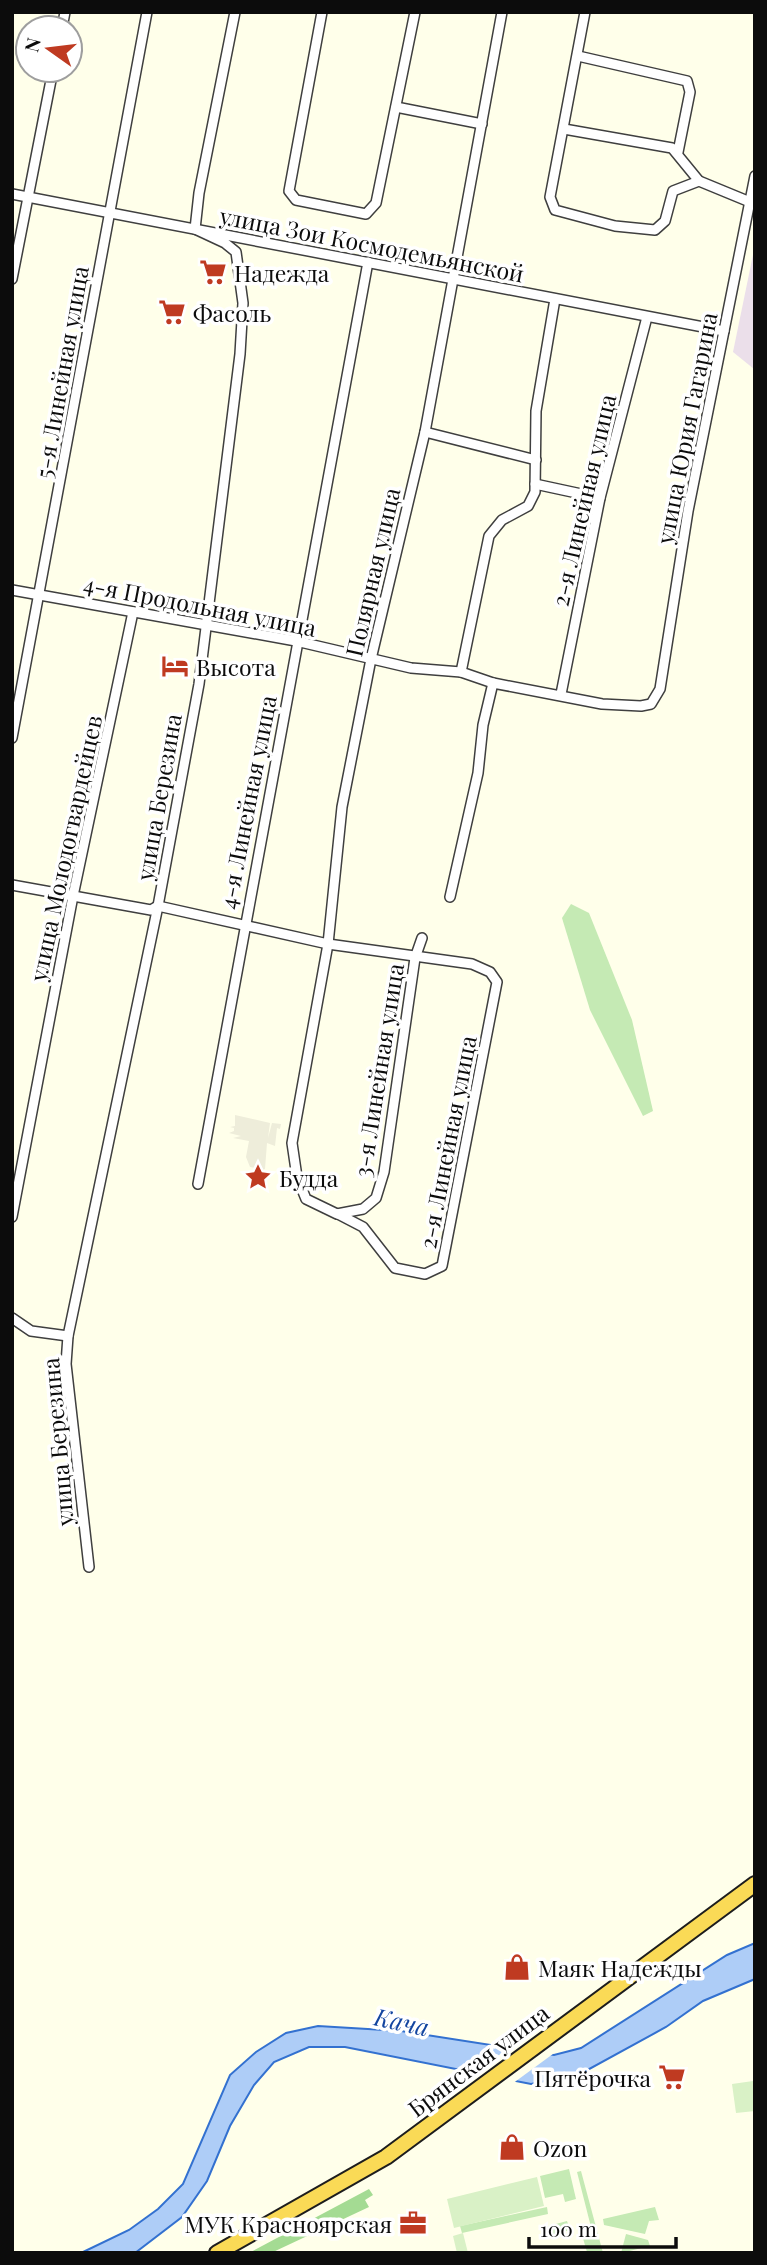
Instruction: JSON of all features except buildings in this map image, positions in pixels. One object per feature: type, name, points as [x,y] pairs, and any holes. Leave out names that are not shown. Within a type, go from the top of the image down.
[{"type":"highway","name":"Брянская улица","points":[[217,2253],[367,2169],[755,1884]]},
{"type":"street","name":"5-я Линейная улица","points":[[12,738],[147,12]]},
{"type":"street","points":[[195,229],[199,193],[235,12]]},
{"type":"street","points":[[322,12],[289,185],[292,196],[301,201],[366,214],[376,203],[415,12]]},
{"type":"street","name":"Полярная улица","points":[[337,1214],[306,1199],[297,1177],[292,1143],[328,944],[342,807],[371,659],[425,432],[502,12]]},
{"type":"street","points":[[585,12],[550,197],[551,205],[561,214],[615,226],[655,230],[665,221],[673,191],[699,181]]},
{"type":"street","points":[[578,56],[687,81],[690,92],[678,152]]},
{"type":"street","points":[[12,279],[50,84]]},
{"type":"street","points":[[396,107],[482,124]]},
{"type":"street","points":[[564,129],[673,148],[699,181],[750,201]]},
{"type":"street","name":"улица Юрия Гагарина","points":[[660,688],[688,511],[755,176]]},
{"type":"street","name":"улица Зои Космодемьянской","points":[[12,194],[724,331]]},
{"type":"street","name":"улица Березина","points":[[89,1567],[66,1364],[68,1336],[158,906],[206,626],[240,354],[243,303],[236,252],[225,243],[195,229]]},
{"type":"street","name":"4-я Линейная улица","points":[[198,1184],[243,927],[368,262]]},
{"type":"street","points":[[461,672],[489,536],[502,520],[528,506],[535,484],[536,411],[555,299]]},
{"type":"street","name":"2-я Линейная улица","points":[[561,694],[600,498],[647,317]]},
{"type":"street","points":[[425,432],[536,460]]},
{"type":"street","points":[[535,484],[600,498]]},
{"type":"street","name":"4-я Продольная улица","points":[[12,590],[296,641],[411,668],[461,672],[493,683],[602,704],[651,704],[660,688]]},
{"type":"street","name":"улица Молодогвардейцев","points":[[12,1217],[73,896],[133,612]]},
{"type":"street","points":[[450,897],[478,773],[483,725],[493,683]]},
{"type":"street","points":[[12,885],[151,911],[158,906],[243,927],[415,958]]},
{"type":"street","name":"3-я Линейная улица","points":[[337,1214],[363,1209],[378,1192],[384,1172],[415,958],[422,938]]},
{"type":"street","name":"2-я Линейная улица","points":[[337,1214],[363,1227],[395,1268],[425,1274],[435,1272],[442,1266],[497,982],[490,972],[479,966],[415,958]]},
{"type":"street","points":[[12,1318],[31,1331],[68,1336]]},
{"type":"shaded area","points":[[755,245],[755,369],[754,369],[733,352]]},
{"type":"shaded area","points":[[235,1115],[270,1123],[268,1138],[272,1123],[281,1124],[280,1129],[277,1128],[275,1146],[267,1143],[265,1169],[260,1171],[265,1173],[262,1186],[250,1183],[255,1168],[250,1167],[246,1157],[249,1141],[233,1138],[241,1136],[229,1133],[234,1131],[234,1128],[230,1127],[235,1126]]},
{"type":"green space","points":[[571,904],[589,913],[632,1020],[653,1111],[643,1116],[590,1010],[562,918]]},
{"type":"green space","points":[[753,2081],[755,2111],[736,2113],[732,2084]]},
{"type":"green space","points":[[569,2169],[576,2199],[565,2202],[563,2194],[545,2198],[540,2176]]},
{"type":"green space","points":[[581,2171],[603,2253],[587,2252],[582,2235],[592,2231],[577,2172]]},
{"type":"green space","points":[[537,2177],[544,2206],[454,2228],[447,2199]]},
{"type":"green space","points":[[369,2189],[373,2195],[365,2200],[369,2207],[271,2253],[249,2253]]},
{"type":"green space","points":[[547,2207],[548,2214],[462,2233],[460,2226]]},
{"type":"green space","points":[[655,2207],[659,2220],[649,2221],[645,2234],[604,2225],[603,2219]]},
{"type":"green space","points":[[567,2221],[570,2230],[543,2237],[541,2228]]},
{"type":"green space","points":[[463,2233],[468,2253],[457,2253],[453,2236]]},
{"type":"green space","points":[[626,2234],[648,2240],[650,2246],[621,2253]]},
{"type":"water","name":"Кача","points":[[755,1943],[755,1979],[703,2001],[666,2027],[582,2073],[531,2084],[345,2047],[309,2047],[274,2062],[254,2085],[230,2126],[207,2181],[182,2217],[135,2253],[81,2253],[129,2230],[158,2209],[183,2184],[230,2075],[256,2052],[286,2033],[318,2026],[401,2031],[554,2055],[581,2048],[727,1955]]},
{"type":"pier","points":[[512,2045],[557,2051],[512,2084],[472,2076]]},
{"type":"place","name":"Надежда","points":[[213,272]]},
{"type":"place","name":"Фасоль","points":[[172,312]]},
{"type":"place","name":"Высота","points":[[175,666]]},
{"type":"place","name":"Будда","points":[[258,1177]]},
{"type":"place","name":"Маяк Надежды","points":[[517,1967]]},
{"type":"place","name":"Пятёрочка","points":[[672,2077]]},
{"type":"place","name":"Ozon","points":[[512,2147]]},
{"type":"place","name":"МУК Красноярская","points":[[413,2223]]}]
